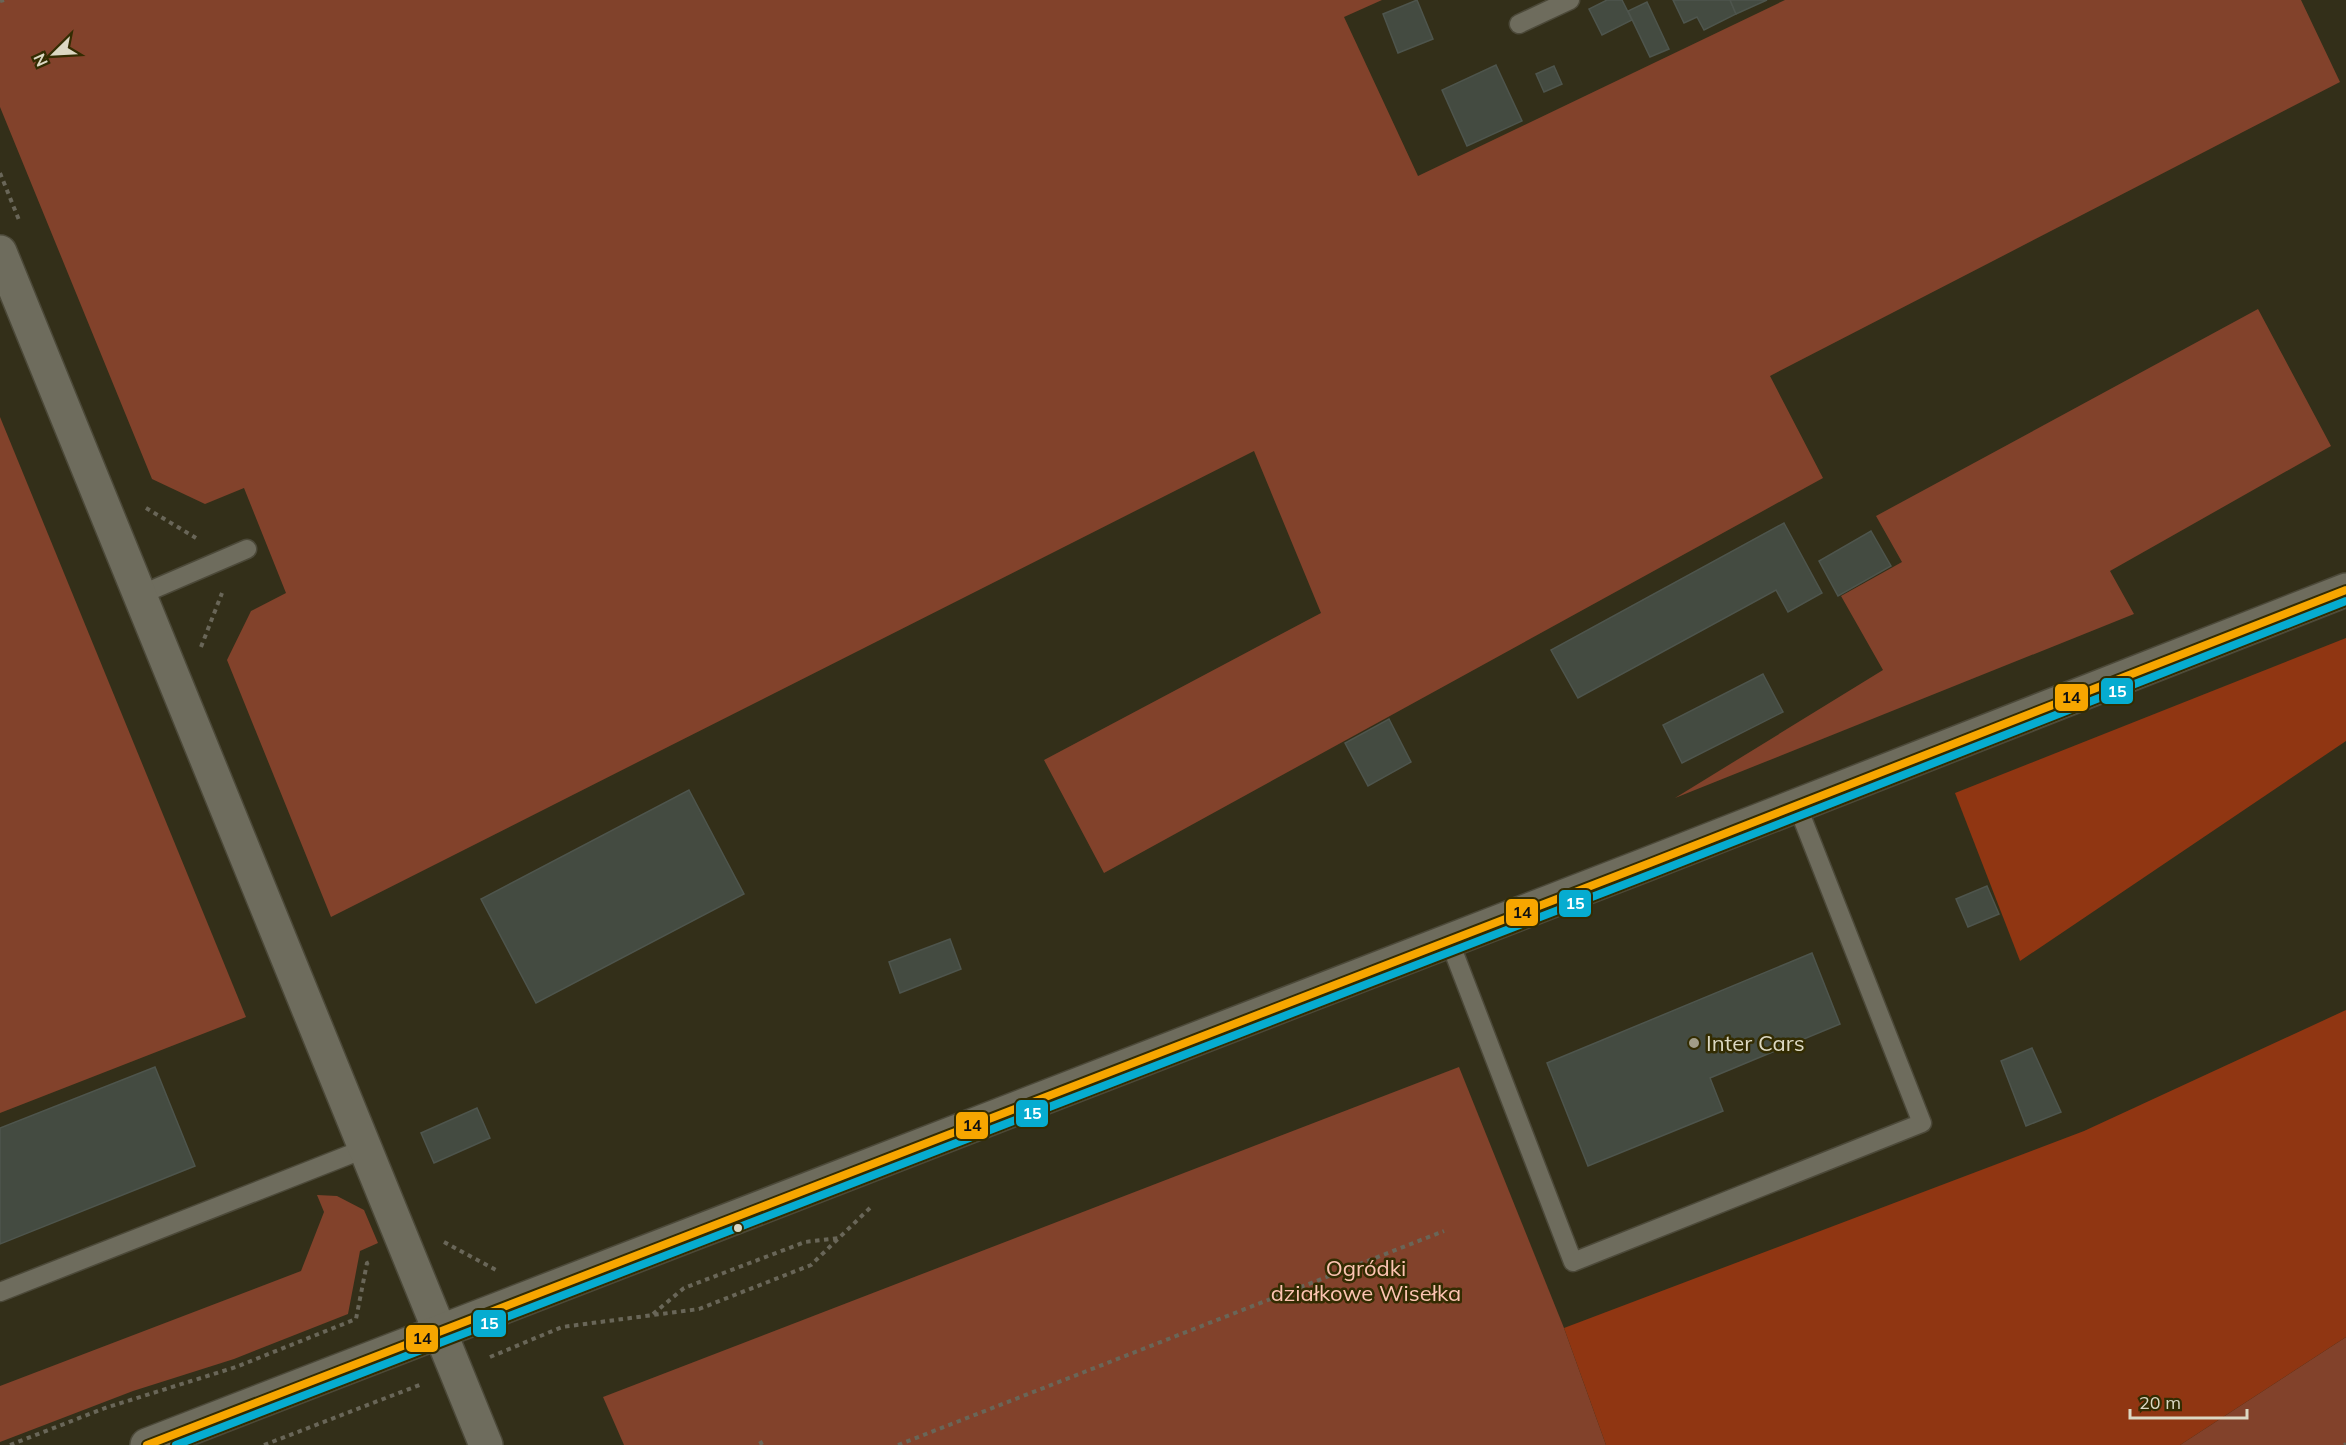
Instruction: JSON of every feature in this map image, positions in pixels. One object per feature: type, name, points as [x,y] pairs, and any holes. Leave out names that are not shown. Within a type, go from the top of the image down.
[{"type":"main road","points":[[0,252],[486,1445]]},
{"type":"main road","points":[[147,1445],[2346,590]]},
{"type":"lane","points":[[1519,24],[1570,0]]},
{"type":"lane","points":[[140,595],[248,549]]},
{"type":"lane","points":[[1449,940],[1573,1262],[1922,1123],[1797,805]]},
{"type":"lane","points":[[0,1292],[364,1149]]},
{"type":"path","points":[[264,1445],[562,1327],[699,1309],[811,1265],[880,1198]]},
{"type":"path","points":[[898,1445],[1444,1231]]},
{"type":"path","points":[[653,1315],[684,1288],[805,1242],[839,1238]]},
{"type":"path","points":[[10,1445],[105,1408],[236,1367],[356,1319],[367,1263],[405,1248]]},
{"type":"green space","points":[[0,0],[1382,0],[1344,17],[1418,176],[1785,0],[2301,0],[2340,82],[1770,376],[1823,478],[1104,873],[1044,760],[1321,613],[1254,451],[331,917],[227,660],[251,611],[286,593],[244,488],[205,504],[152,479],[0,107]]},
{"type":"green space","points":[[2258,309],[2331,446],[2110,571],[2134,614],[1675,798],[1883,670],[1841,596],[1902,562],[1876,516]]},
{"type":"green space","points":[[0,417],[246,1017],[0,1113]]},
{"type":"green space","name":"Ogródki działkowe Wisełka","points":[[1459,1067],[1564,1328],[1606,1445],[624,1445],[603,1397]]},
{"type":"green space","points":[[317,1195],[337,1196],[364,1210],[378,1243],[360,1251],[348,1314],[234,1359],[133,1391],[0,1442],[0,1386],[301,1271],[324,1212]]},
{"type":"green space","points":[[2346,1337],[2346,1445],[2180,1445]]},
{"type":"shaded area","points":[[2346,638],[2346,741],[2020,961],[1955,793]]},
{"type":"shaded area","points":[[2346,1010],[2346,1337],[2180,1445],[1606,1445],[1564,1328],[2084,1131]]},
{"type":"building","points":[[1417,0],[1433,39],[1398,53],[1383,14]]},
{"type":"building","points":[[1607,0],[1622,0],[1632,20],[1602,35],[1589,9]]},
{"type":"building","points":[[1673,0],[1730,0],[1736,14],[1704,30],[1697,17],[1684,23]]},
{"type":"building","points":[[1730,0],[1767,0],[1736,14]]},
{"type":"building","points":[[1647,2],[1669,49],[1650,57],[1628,11]]},
{"type":"building","points":[[1496,65],[1522,121],[1467,146],[1442,90]]},
{"type":"building","points":[[1554,66],[1562,84],[1544,92],[1536,74]]},
{"type":"building","points":[[1784,523],[1822,593],[1788,612],[1776,590],[1578,698],[1551,650]]},
{"type":"building","points":[[1871,531],[1891,566],[1838,596],[1819,561]]},
{"type":"building","points":[[1763,674],[1783,712],[1682,763],[1663,725]]},
{"type":"building","points":[[1389,719],[1411,762],[1368,786],[1345,743]]},
{"type":"building","points":[[689,790],[744,894],[536,1003],[481,899]]},
{"type":"building","points":[[1987,886],[1999,914],[1968,927],[1956,899]]},
{"type":"building","points":[[950,939],[961,969],[900,993],[889,962]]},
{"type":"building","name":"Inter Cars","points":[[1812,953],[1840,1024],[1710,1078],[1723,1111],[1588,1166],[1547,1063]]},
{"type":"building","points":[[2032,1048],[2061,1112],[2026,1126],[2001,1061]]},
{"type":"building","points":[[155,1067],[195,1166],[0,1244],[0,1128]]},
{"type":"building","points":[[477,1108],[490,1138],[434,1163],[421,1133]]},
{"type":"transit line","name":"14","points":[[147,1445],[1650,863],[2346,590]]},
{"type":"transit line","name":"15","points":[[176,1445],[1654,873],[2346,601]]},
{"type":"place","name":"Inter Cars","points":[[1694,1043]]}]
